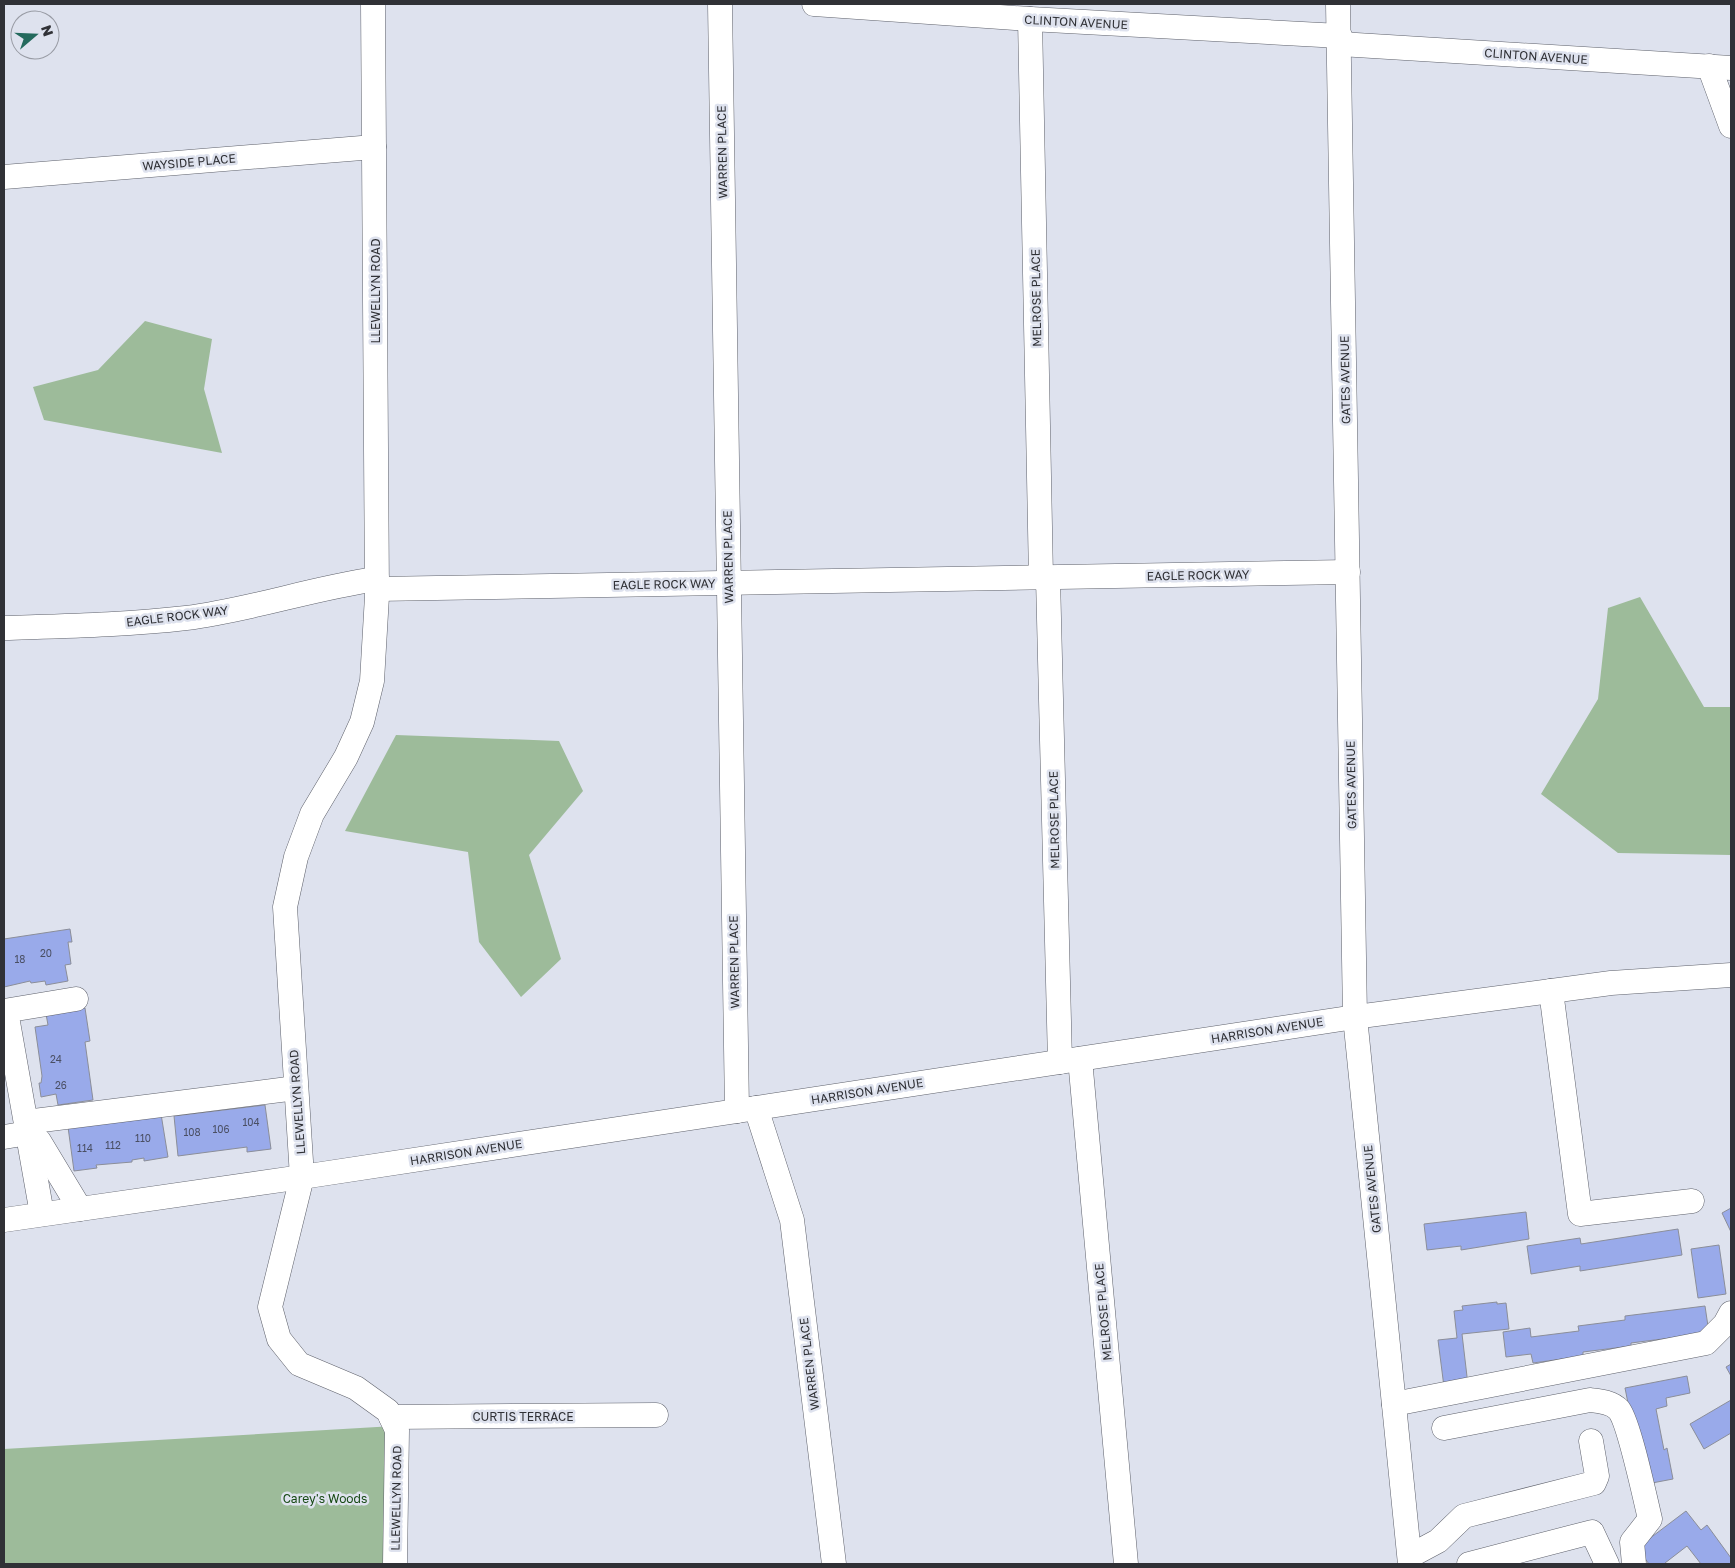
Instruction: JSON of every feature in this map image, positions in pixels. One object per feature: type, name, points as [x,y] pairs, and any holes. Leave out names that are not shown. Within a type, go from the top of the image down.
[{"type":"street","name":"LLEWELLYN ROAD","points":[[373,4],[377,584],[372,681],[362,722],[346,757],[312,814],[296,857],[285,906],[302,1178],[270,1307],[279,1340],[299,1364],[356,1388],[388,1411],[391,1416],[396,1430],[395,1564]]},
{"type":"street","name":"WARREN PLACE","points":[[720,4],[729,583],[746,1110],[792,1220],[834,1564]]},
{"type":"street","name":"CLINTON AVENUE","points":[[814,4],[1720,67]]},
{"type":"street","name":"GATES AVENUE","points":[[1338,4],[1355,1017],[1410,1560]]},
{"type":"street","name":"MELROSE PLACE","points":[[1030,19],[1045,578],[1070,1060],[1126,1564]]},
{"type":"street","points":[[1720,67],[1731,126]]},
{"type":"street","name":"WAYSIDE PLACE","points":[[4,177],[374,147]]},
{"type":"street","name":"EAGLE ROCK WAY","points":[[4,628],[97,625],[187,618],[245,608],[334,585],[729,583],[1348,572]]},
{"type":"street","name":"HARRISON AVENUE","points":[[4,1220],[302,1178],[1355,1017],[1612,983],[1731,975]]},
{"type":"street","points":[[1551,991],[1580,1214],[1692,1201]]},
{"type":"street","points":[[42,1214],[5,1011],[76,999]]},
{"type":"street","points":[[4,1136],[27,1127],[296,1088]]},
{"type":"street","points":[[27,1127],[39,1141],[80,1209]]},
{"type":"street","points":[[1394,1404],[1706,1343],[1720,1330],[1731,1313]]},
{"type":"street","points":[[1444,1428],[1590,1400],[1611,1404],[1619,1411],[1626,1428],[1650,1519],[1632,1542],[1634,1564]]},
{"type":"street","name":"CURTIS TERRACE","points":[[391,1416],[656,1415]]},
{"type":"street","points":[[1410,1560],[1438,1541],[1464,1516],[1594,1483],[1598,1476],[1591,1441]]},
{"type":"street","points":[[1469,1564],[1592,1532],[1608,1564]]},
{"type":"green space","points":[[145,321],[212,339],[204,389],[222,453],[44,420],[33,387],[98,370]]},
{"type":"green space","points":[[1640,597],[1704,707],[1731,707],[1731,855],[1618,853],[1541,794],[1598,699],[1608,608]]},
{"type":"green space","points":[[396,735],[559,741],[583,791],[529,855],[561,959],[521,997],[479,942],[468,852],[345,831]]},
{"type":"green space","name":"Carey's Woods","points":[[394,1426],[395,1564],[4,1564],[4,1449]]},
{"type":"building","points":[[70,929],[72,942],[68,942],[71,964],[65,965],[68,981],[46,985],[45,981],[31,983],[30,981],[4,987],[4,939]]},
{"type":"building","points":[[85,1008],[90,1041],[85,1042],[93,1100],[58,1105],[56,1094],[41,1097],[39,1083],[41,1083],[42,1076],[35,1027],[48,1025],[46,1014]]},
{"type":"building","points":[[265,1105],[271,1149],[247,1152],[247,1147],[178,1156],[174,1116]]},
{"type":"building","points":[[161,1114],[168,1157],[144,1161],[144,1158],[132,1160],[132,1162],[96,1165],[97,1168],[74,1171],[68,1127]]},
{"type":"building","points":[[1731,1208],[1731,1232],[1722,1213]]},
{"type":"building","points":[[1526,1212],[1529,1239],[1461,1250],[1461,1246],[1427,1250],[1424,1224]]},
{"type":"building","points":[[1678,1229],[1682,1255],[1580,1271],[1580,1266],[1531,1274],[1527,1246],[1580,1238],[1581,1244]]},
{"type":"building","points":[[1719,1245],[1726,1294],[1698,1298],[1691,1249]]},
{"type":"building","points":[[1497,1302],[1497,1304],[1506,1303],[1509,1329],[1462,1334],[1468,1385],[1444,1387],[1438,1340],[1457,1338],[1454,1311],[1463,1310],[1462,1306]]},
{"type":"building","points":[[1705,1306],[1709,1333],[1631,1343],[1631,1346],[1583,1352],[1583,1356],[1533,1363],[1531,1354],[1506,1357],[1503,1332],[1530,1328],[1531,1337],[1579,1331],[1578,1326],[1625,1320],[1625,1316]]},
{"type":"building","points":[[1731,1364],[1731,1376],[1726,1367]]},
{"type":"building","points":[[1687,1376],[1690,1393],[1666,1398],[1667,1406],[1656,1409],[1664,1450],[1667,1448],[1673,1479],[1652,1483],[1639,1459],[1625,1388]]},
{"type":"building","points":[[1731,1400],[1731,1433],[1704,1449],[1690,1424]]},
{"type":"building","points":[[1686,1511],[1701,1530],[1707,1525],[1731,1558],[1731,1564],[1701,1564],[1687,1546],[1666,1564],[1649,1564],[1637,1548]]}]
